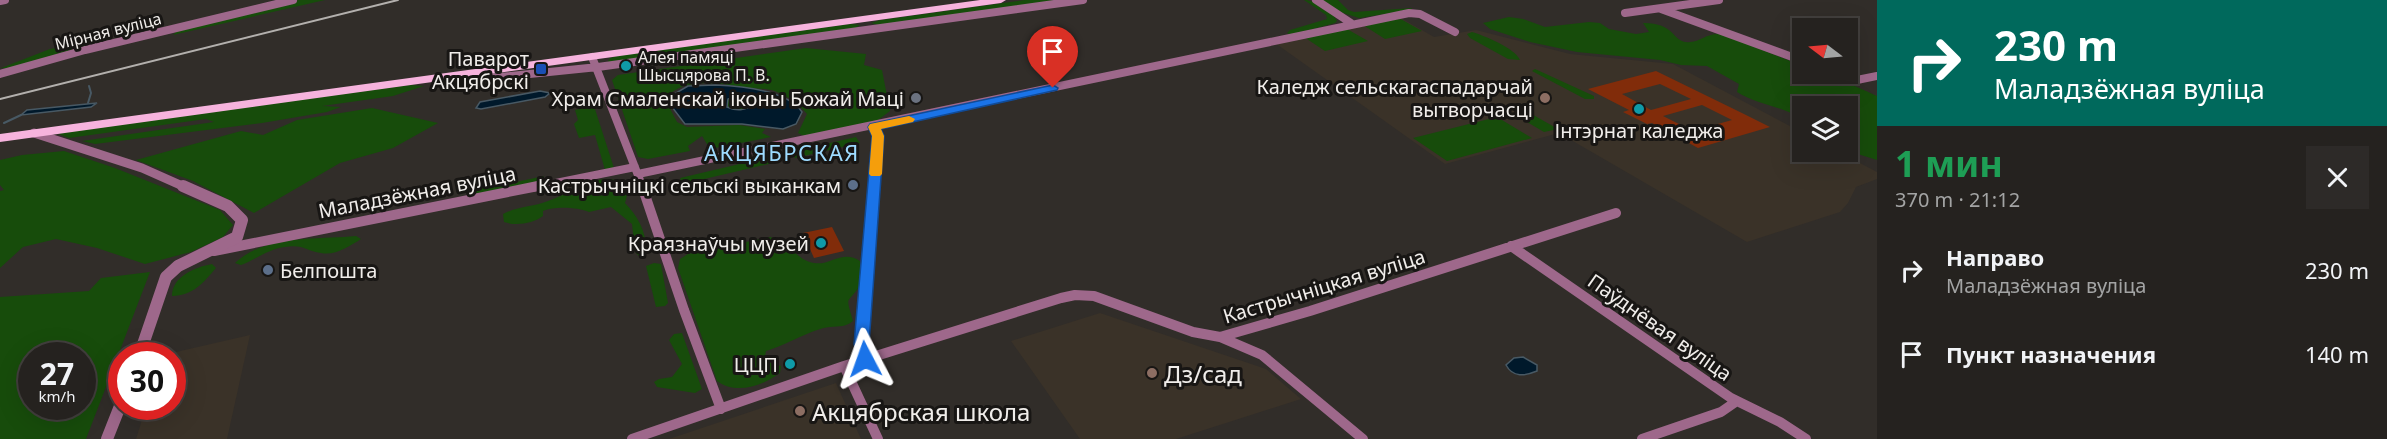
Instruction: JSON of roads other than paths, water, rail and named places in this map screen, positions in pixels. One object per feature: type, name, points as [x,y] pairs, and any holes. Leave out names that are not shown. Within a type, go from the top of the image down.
[{"type":"main road","points":[[0,138],[431,79],[595,62],[864,18],[1001,0]]},
{"type":"street","points":[[0,1],[5,0]]},
{"type":"street","name":"Мірная вуліца","points":[[0,74],[96,47],[293,0]]},
{"type":"street","points":[[721,409],[684,310],[637,171],[595,62],[871,30],[1083,0]]},
{"type":"street","points":[[1316,0],[1350,23]]},
{"type":"street","points":[[1625,13],[1719,0]]},
{"type":"street","points":[[1661,9],[1792,57]]},
{"type":"street","name":"Маладзёжная вуліца","points":[[205,253],[874,127],[1350,23],[1409,13],[1420,14],[1455,32]]},
{"type":"street","points":[[864,18],[871,30]]},
{"type":"street","points":[[1858,80],[1877,76]]},
{"type":"street","points":[[865,359],[861,344],[878,136],[874,127]]},
{"type":"street","points":[[34,133],[142,168],[228,206],[242,220],[237,237],[178,266],[166,277],[144,342]]},
{"type":"street","name":"Кастрычніцкая вуліца","points":[[632,439],[865,359],[1075,295],[1110,300],[1193,332],[1220,337],[1310,311],[1616,213]]},
{"type":"street","points":[[237,237],[251,244]]},
{"type":"street","name":"Паўднёвая вуліца","points":[[1511,246],[1731,398],[1734,403],[1721,412],[1642,439]]},
{"type":"street","points":[[1220,337],[1262,355],[1363,439]]},
{"type":"street","points":[[844,366],[878,439]]},
{"type":"street","points":[[1731,398],[1780,422],[1806,439]]},
{"type":"street","points":[[107,439],[114,420]]},
{"type":"water","points":[[715,85],[750,88],[786,99],[802,112],[796,124],[783,129],[742,124],[685,124],[672,107],[669,97],[688,86]],"holes":[[[742,94],[756,99],[755,104],[745,109],[727,107],[728,99]]]},
{"type":"water","points":[[540,91],[550,93],[545,97],[476,108],[480,102]]},
{"type":"water","points":[[97,103],[91,107],[21,115],[27,110]]},
{"type":"water","points":[[1523,357],[1537,365],[1537,371],[1520,375],[1512,372],[1506,365],[1514,358]]},
{"type":"waterway","points":[[88,103],[91,93],[89,86]]},
{"type":"waterway","points":[[4,123],[21,115]]},
{"type":"railway","points":[[0,99],[398,0]]},
{"type":"place","name":"Алея памяці Шысцярова П. В.","points":[[626,66]]},
{"type":"place","name":"Паварот Акцябрскі","points":[[541,69]]},
{"type":"place","name":"Храм Смаленскай іконы Божай Маці","points":[[916,98]]},
{"type":"place","name":"Каледж сельскагаспадарчай вытворчасці","points":[[1545,98]]},
{"type":"place","name":"Інтэрнат каледжа","points":[[1639,109]]},
{"type":"place","name":"Кастрычніцкі сельскі выканкам","points":[[853,185]]},
{"type":"place","name":"Краязнаўчы музей","points":[[821,243]]},
{"type":"place","name":"Белпошта","points":[[268,270]]},
{"type":"place","name":"ЦЦП","points":[[790,364]]},
{"type":"place","name":"Дз/сад","points":[[1152,373]]},
{"type":"place","name":"Акцябрская школа","points":[[800,411]]},
{"type":"district","name":"АКЦЯБРСКАЯ","points":[[782,152]]}]
